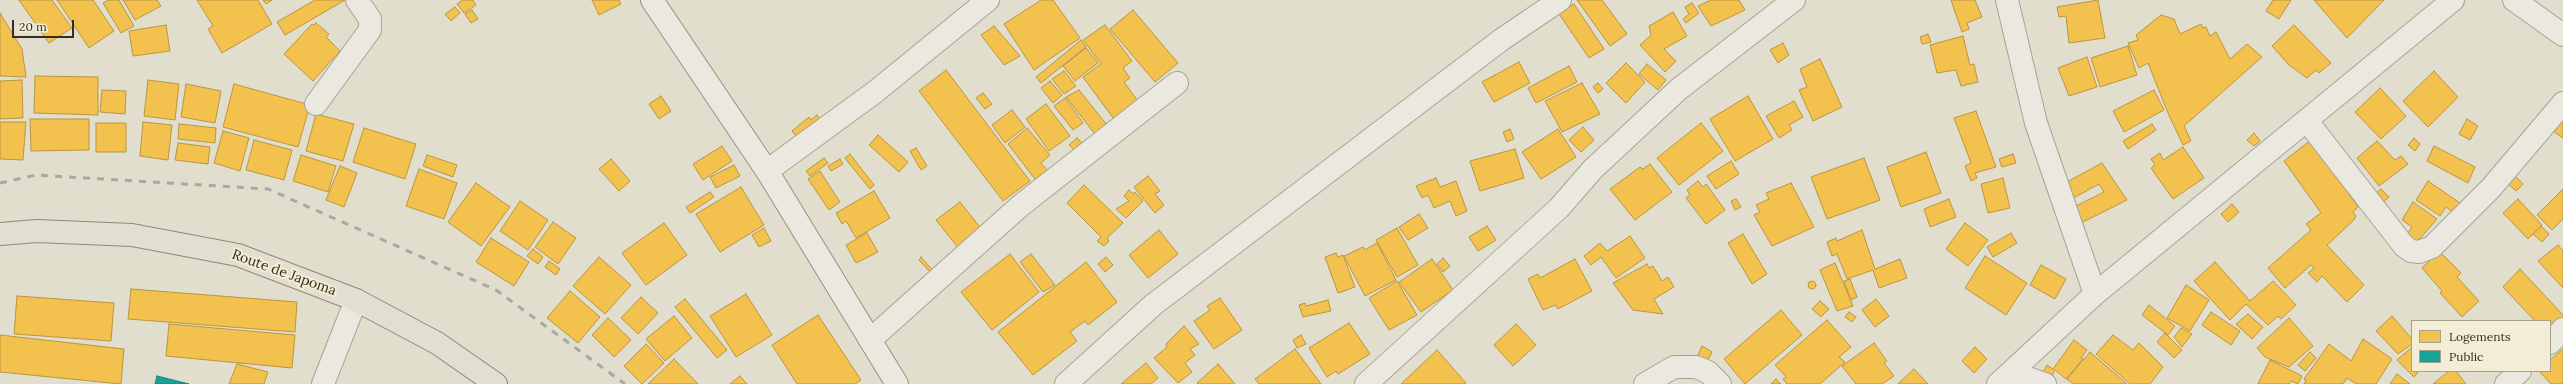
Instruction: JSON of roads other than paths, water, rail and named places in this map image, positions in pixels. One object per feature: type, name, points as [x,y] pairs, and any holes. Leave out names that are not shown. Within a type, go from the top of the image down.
[{"type":"main road","name":"Route de Japoma","points":[[0,234],[37,230],[132,235],[230,253],[356,300],[437,343],[496,384]]},
{"type":"street","points":[[316,104],[370,30],[370,19],[357,0]]},
{"type":"street","points":[[652,0],[767,171],[897,384]]},
{"type":"street","points":[[767,171],[875,92],[988,0]]},
{"type":"street","points":[[1066,384],[1153,305],[1501,40],[1560,0]]},
{"type":"street","points":[[1366,384],[1559,208],[1593,169],[1679,89],[1794,0]]},
{"type":"street","points":[[2007,0],[2036,124],[2095,294]]},
{"type":"street","points":[[2005,378],[2095,294],[2453,0]]},
{"type":"street","points":[[2514,0],[2563,35]]},
{"type":"street","points":[[870,340],[1020,206],[1176,83]]},
{"type":"street","points":[[2307,121],[2404,246],[2411,251],[2419,252],[2432,247],[2491,188],[2563,103]]},
{"type":"street","points":[[323,384],[356,300]]},
{"type":"street","points":[[2551,341],[2563,329]]},
{"type":"street","points":[[1645,384],[1674,367],[1696,367],[1708,372],[1720,384]]},
{"type":"street","points":[[2506,384],[2519,372]]},
{"type":"street","points":[[2005,378],[2045,384]]},
{"type":"railway","points":[[0,183],[36,175],[268,189],[496,290],[625,384]]}]
